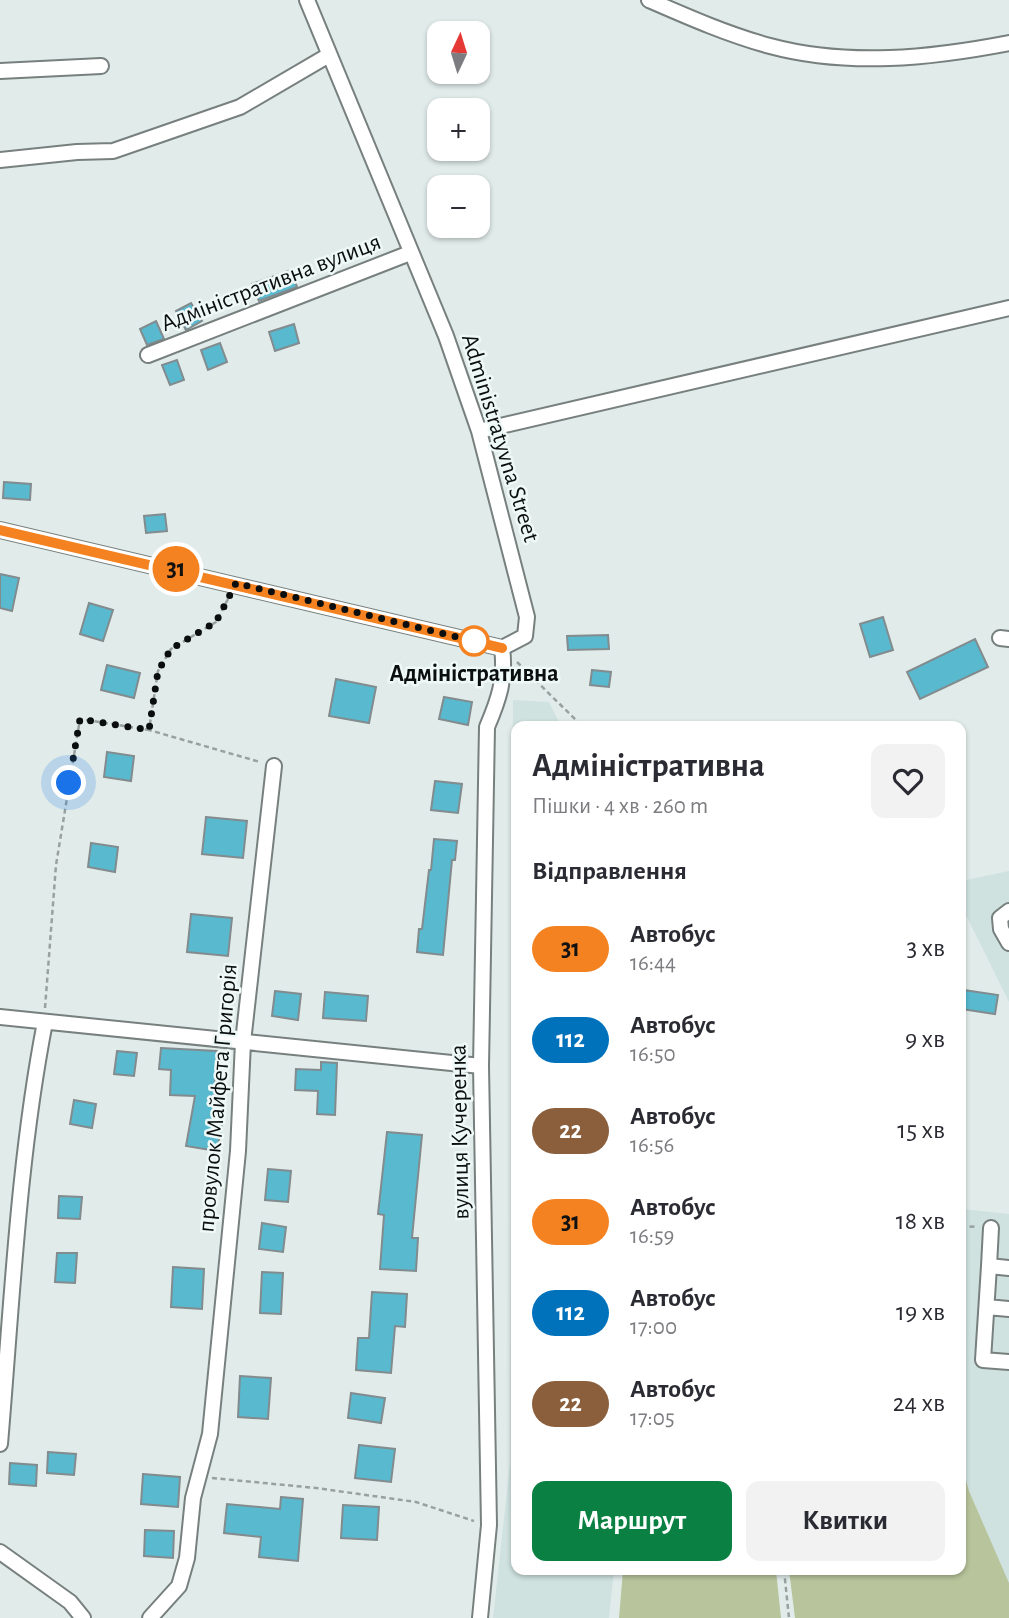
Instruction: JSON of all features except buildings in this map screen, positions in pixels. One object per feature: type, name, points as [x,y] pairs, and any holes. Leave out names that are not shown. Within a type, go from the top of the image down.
[{"type":"street","name":"Administratyvna Street","points":[[307,0],[446,336],[479,431],[527,617],[525,636],[502,648]]},
{"type":"street","points":[[649,0],[689,18],[770,46],[830,57],[905,58],[1009,43]]},
{"type":"street","points":[[0,160],[113,151],[240,107],[329,55]]},
{"type":"street","points":[[0,71],[102,66]]},
{"type":"street","name":"Адміністративна вулиця","points":[[148,355],[410,253]]},
{"type":"street","points":[[479,431],[1009,309]]},
{"type":"street","points":[[0,530],[236,583],[502,648]]},
{"type":"street","name":"вулиця Кучеренка","points":[[480,1618],[489,1525],[481,1066],[487,727],[502,693],[505,666],[502,648]]},
{"type":"street","name":"провулок Майфета Григорія","points":[[150,1618],[179,1586],[187,1558],[193,1497],[210,1434],[238,1151],[243,1042],[274,766]]},
{"type":"street","points":[[1009,911],[1000,918],[1001,929],[1009,943]]},
{"type":"street","points":[[0,1017],[481,1066]]},
{"type":"street","points":[[0,1444],[19,1216],[35,1074],[44,1022]]},
{"type":"street","points":[[991,1228],[983,1360],[1009,1362]]},
{"type":"street","points":[[989,1266],[1009,1268]]},
{"type":"street","points":[[987,1307],[1009,1309]]},
{"type":"street","points":[[0,1552],[71,1602],[83,1618]]},
{"type":"path","points":[[149,730],[158,671],[171,649],[216,622],[236,583]]},
{"type":"path","points":[[502,648],[577,721]]},
{"type":"path","points":[[44,1022],[56,865],[80,719],[149,730],[274,766]]},
{"type":"path","points":[[198,1477],[316,1488],[416,1502],[489,1525]]},
{"type":"path","points":[[785,1575],[789,1618]]},
{"type":"shaded area","points":[[513,700],[549,702],[558,721],[513,721]]},
{"type":"shaded area","points":[[1009,871],[1009,1002],[966,915],[966,880]]},
{"type":"shaded area","points":[[511,1209],[511,1575],[613,1575],[609,1618],[493,1618],[510,1464]]},
{"type":"shaded area","points":[[966,1209],[1009,1214],[1009,1584],[966,1479]]},
{"type":"green space","points":[[966,1480],[1009,1583],[1009,1618],[795,1618],[790,1575],[966,1575]]},
{"type":"green space","points":[[623,1575],[777,1575],[781,1618],[619,1618]]},
{"type":"bus line","name":"31","points":[[0,530],[215,578],[502,648]]},
{"type":"place","name":"Адміністративна","points":[[474,641]]},
{"type":"route","points":[[69,783],[80,719],[149,730],[158,671],[171,649],[216,622],[236,583],[476,642],[474,641]]}]
